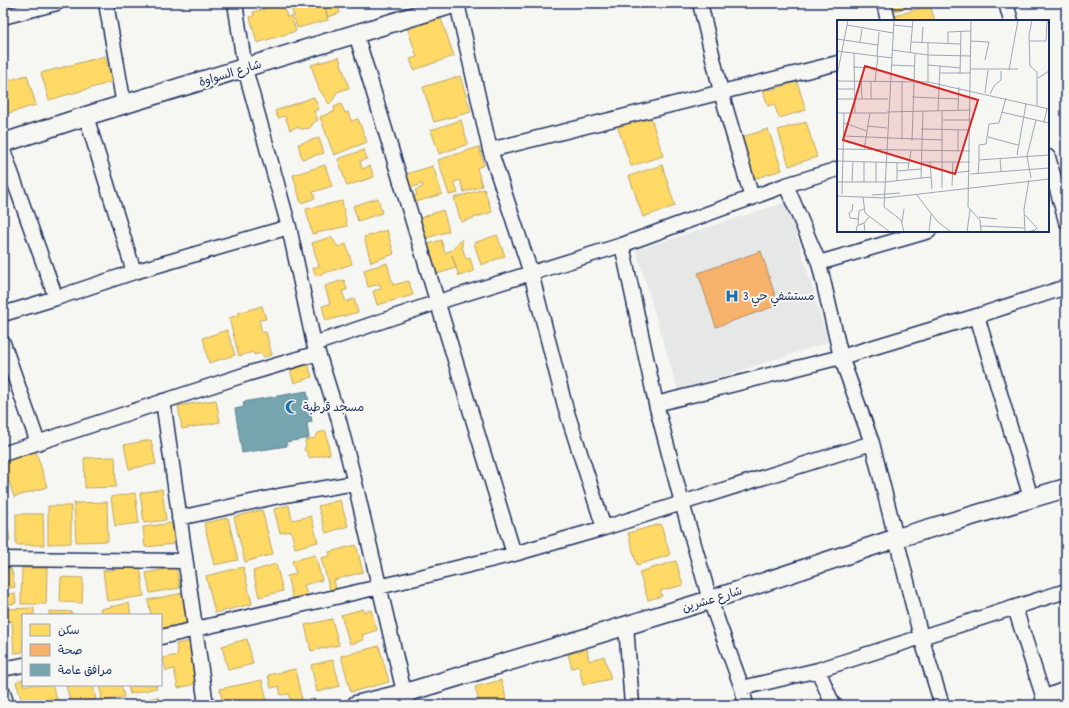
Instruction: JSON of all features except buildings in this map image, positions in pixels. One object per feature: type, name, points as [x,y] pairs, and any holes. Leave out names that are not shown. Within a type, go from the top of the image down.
[{"type":"street","points":[[3,17],[57,3]]},
{"type":"street","points":[[106,3],[124,105]]},
{"type":"street","points":[[235,3],[245,69],[289,227],[316,348],[338,417],[356,483],[406,699]]},
{"type":"street","points":[[457,3],[490,150],[531,273],[565,406],[604,528]]},
{"type":"street","name":"شارع السواوة","points":[[3,143],[86,116],[245,69],[457,3]]},
{"type":"street","points":[[700,3],[721,92],[752,198]]},
{"type":"street","points":[[884,3],[888,20]]},
{"type":"street","points":[[1006,3],[1011,20]]},
{"type":"street","points":[[356,34],[514,554]]},
{"type":"street","points":[[490,150],[837,63]]},
{"type":"street","points":[[86,116],[134,272]]},
{"type":"street","points":[[3,150],[56,298]]},
{"type":"street","points":[[1049,165],[1053,195],[1066,221]]},
{"type":"street","points":[[3,454],[316,348],[438,302],[622,245],[786,185],[837,169]]},
{"type":"street","points":[[786,185],[819,263],[841,357],[872,443],[922,637],[942,705]]},
{"type":"street","points":[[3,314],[134,272],[289,227]]},
{"type":"street","points":[[819,263],[926,232]]},
{"type":"street","points":[[622,245],[656,404],[682,503],[710,600],[742,688],[746,705]]},
{"type":"street","points":[[656,404],[841,357],[977,316],[1066,287]]},
{"type":"street","points":[[977,316],[1031,498]]},
{"type":"street","points":[[3,343],[38,443]]},
{"type":"street","points":[[163,401],[206,705]]},
{"type":"street","points":[[162,637],[379,587],[514,554],[604,528],[872,443]]},
{"type":"street","points":[[179,518],[279,496],[356,483]]},
{"type":"street","name":"شارع عشرين","points":[[356,705],[406,699],[626,625],[710,600],[897,538],[1066,488]]},
{"type":"street","points":[[3,559],[185,561]]},
{"type":"street","points":[[742,688],[818,670],[1066,591]]},
{"type":"street","points":[[1015,608],[1044,701],[1066,688]]},
{"type":"street","points":[[626,625],[632,705]]},
{"type":"street","points":[[3,669],[22,665]]},
{"type":"street","points":[[818,670],[833,705]]},
{"type":"street","points":[[3,693],[6,705]]},
{"type":"shaded area","name":"مستشفي حي 3","points":[[787,202],[828,342],[678,391],[636,250]]},
{"type":"place","name":"مستشفي حي 3","points":[[732,296]]},
{"type":"place","name":"مسجد قرطبة","points":[[292,407]]}]
